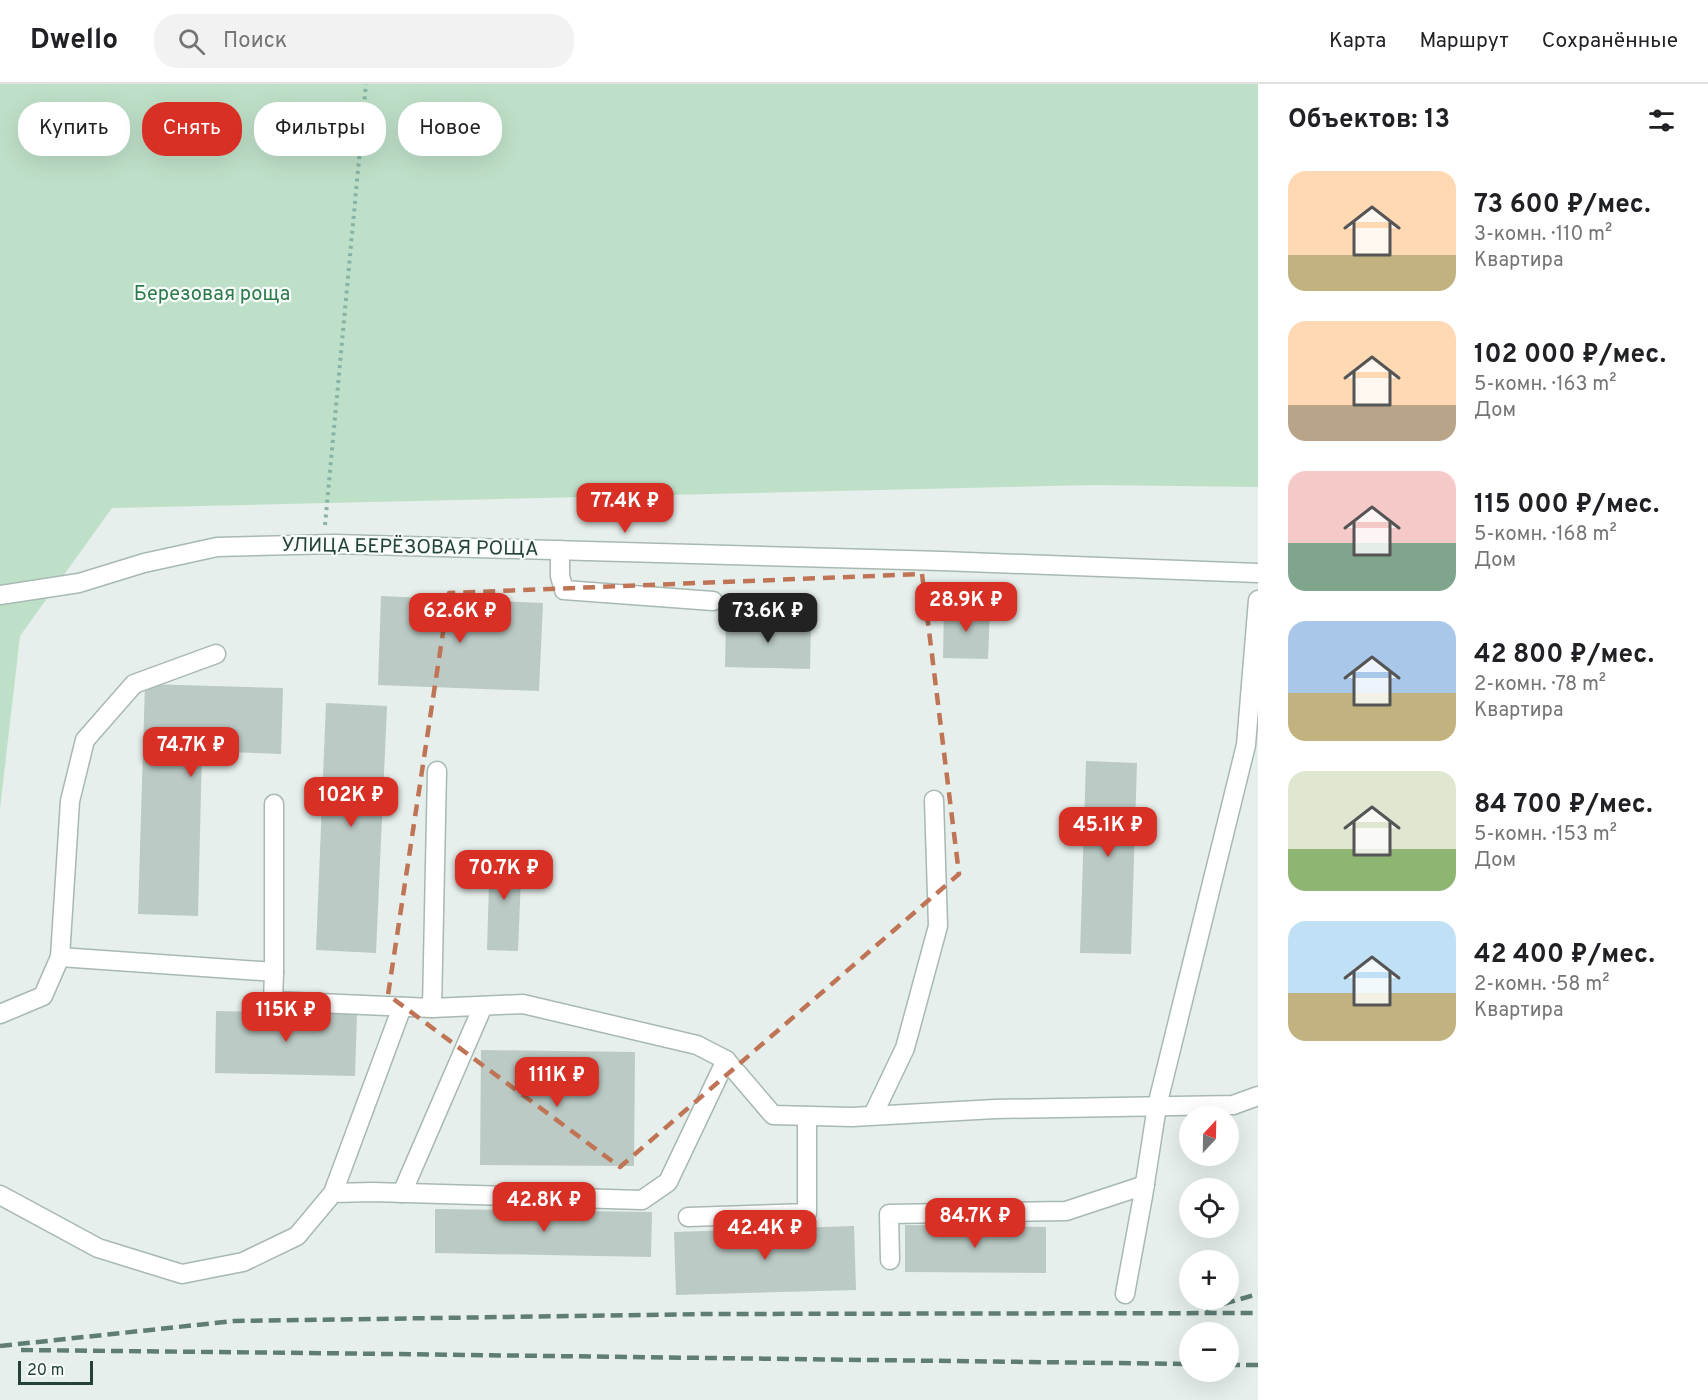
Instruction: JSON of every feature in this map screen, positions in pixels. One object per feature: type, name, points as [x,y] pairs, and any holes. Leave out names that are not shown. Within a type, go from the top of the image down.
[{"type":"street","name":"УЛИЦА БЕРЁЗОВАЯ РОЩА","points":[[0,594],[79,583],[144,563],[217,547],[323,544],[942,561],[1258,573]]},
{"type":"street","points":[[561,550],[560,576],[564,590],[713,601]]},
{"type":"street","points":[[1125,1294],[1157,1106],[1252,745],[1258,600]]},
{"type":"street","points":[[0,1014],[43,996],[60,957],[70,801],[85,740],[134,684],[216,654]]},
{"type":"street","points":[[432,1008],[437,771]]},
{"type":"street","points":[[873,1115],[906,1048],[938,926],[934,800]]},
{"type":"street","points":[[274,804],[273,1001],[432,1008],[523,1004],[697,1046],[726,1060],[773,1115],[852,1117],[995,1109],[1233,1105],[1258,1096]]},
{"type":"street","points":[[60,957],[274,972]]},
{"type":"street","points":[[402,1193],[483,1006]]},
{"type":"street","points":[[0,1195],[98,1248],[182,1274],[243,1262],[297,1236],[333,1193],[402,1007]]},
{"type":"street","points":[[333,1193],[642,1200],[668,1182],[726,1060]]},
{"type":"street","points":[[688,1217],[807,1213],[807,1116]]},
{"type":"street","points":[[890,1260],[889,1214],[1066,1211],[1145,1185]]},
{"type":"path","points":[[323,544],[366,84]]},
{"type":"highlighted area","points":[[922,574],[959,874],[620,1167],[388,995],[449,593]]},
{"type":"green space","name":"Березовая роща","points":[[0,84],[1258,84],[1258,487],[1094,485],[112,508],[20,636],[0,809]]},
{"type":"building","points":[[381,596],[543,603],[539,691],[378,685]]},
{"type":"building","points":[[944,607],[990,608],[988,659],[943,658]]},
{"type":"building","points":[[726,618],[811,620],[810,669],[725,667]]},
{"type":"building","points":[[145,684],[283,688],[281,754],[202,751],[198,916],[138,914]]},
{"type":"building","points":[[326,703],[387,706],[376,953],[316,950]]},
{"type":"building","points":[[1086,761],[1137,763],[1131,954],[1080,953]]},
{"type":"building","points":[[490,852],[522,853],[518,951],[487,950]]},
{"type":"building","points":[[216,1011],[357,1014],[355,1076],[215,1073]]},
{"type":"building","points":[[481,1050],[635,1052],[634,1166],[480,1165]]},
{"type":"building","points":[[435,1209],[652,1212],[651,1257],[435,1253]]},
{"type":"building","points":[[905,1225],[1046,1227],[1046,1273],[905,1272]]},
{"type":"building","points":[[854,1226],[856,1290],[676,1295],[674,1232]]},
{"type":"railway","points":[[1239,1299],[1258,1294]]},
{"type":"railway","points":[[0,1346],[234,1321],[708,1314],[1258,1313]]},
{"type":"railway","points":[[21,1350],[1179,1364]]},
{"type":"railway","points":[[1239,1365],[1258,1365]]}]
